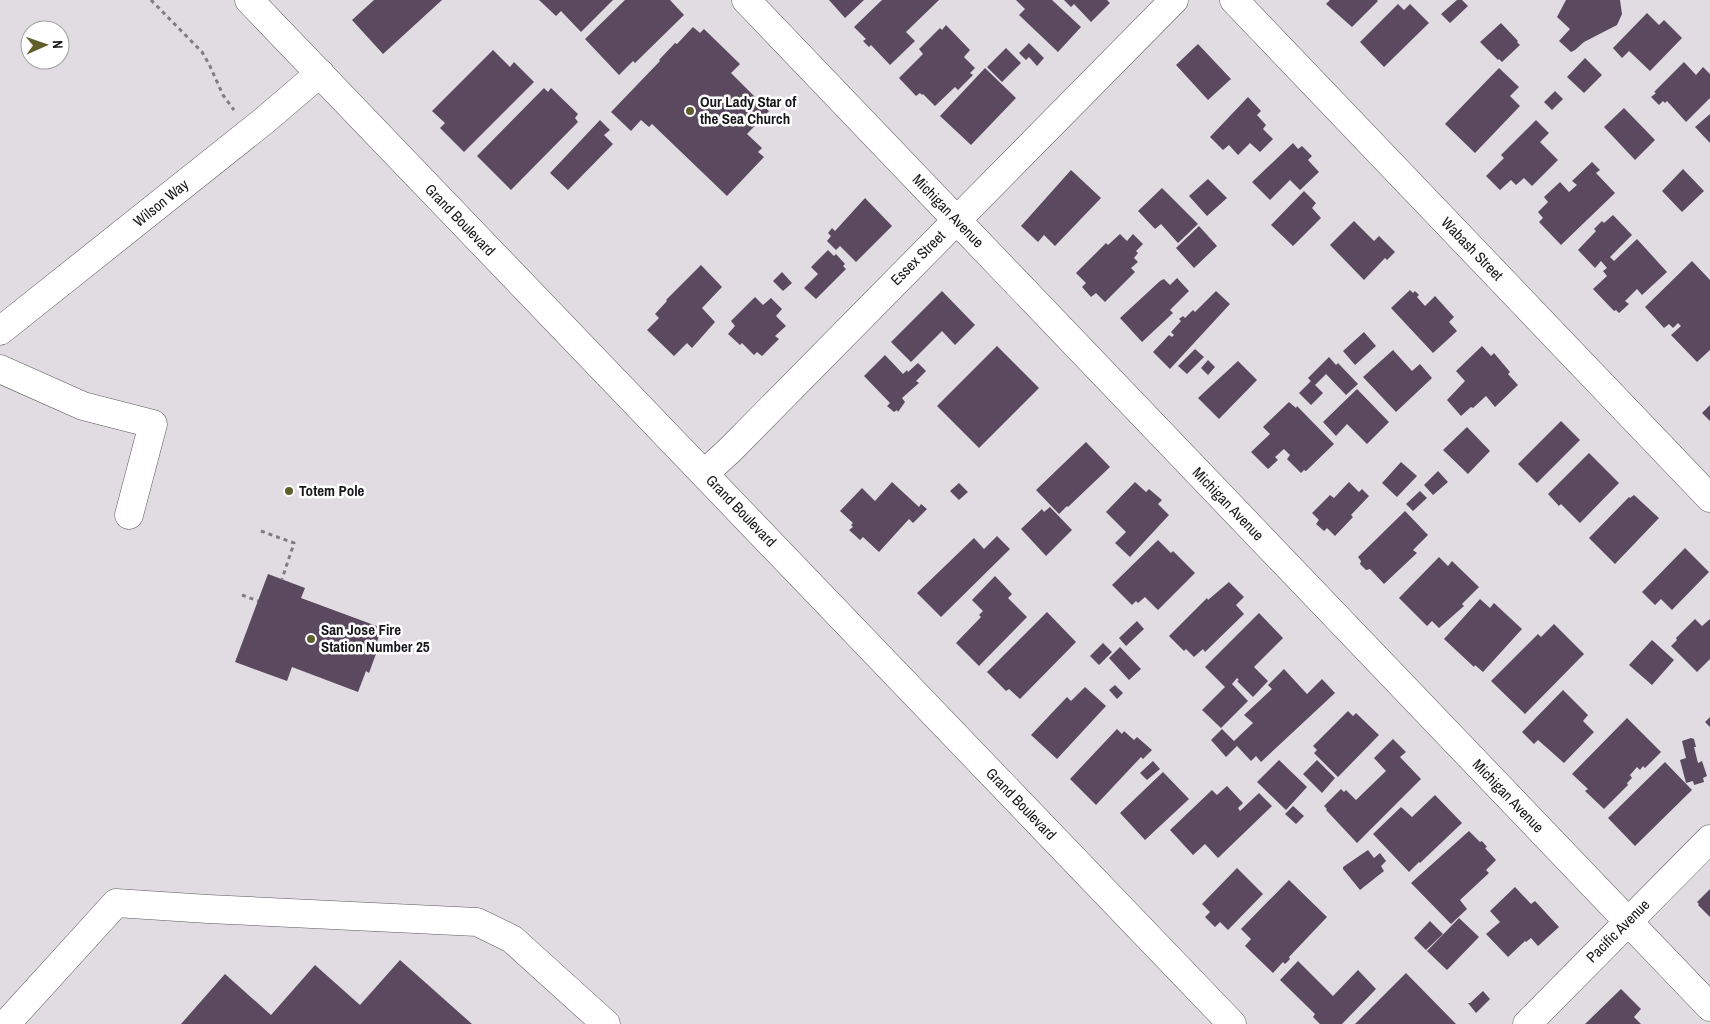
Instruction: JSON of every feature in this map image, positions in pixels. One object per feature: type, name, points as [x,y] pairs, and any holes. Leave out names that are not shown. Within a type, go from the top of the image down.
[{"type":"street","name":"Grand Boulevard","points":[[249,0],[1232,1024]]},
{"type":"street","name":"Michigan Avenue","points":[[746,0],[1710,1007]]},
{"type":"street","name":"Essex Street","points":[[705,473],[737,443],[1174,0]]},
{"type":"street","name":"Wabash Street","points":[[1234,0],[1710,498]]},
{"type":"street","name":"Wilson Way","points":[[0,331],[265,120],[320,73]]},
{"type":"street","points":[[0,369],[83,406],[153,424],[129,515]]},
{"type":"street","name":"Pacific Avenue","points":[[1527,1024],[1710,839]]},
{"type":"street","points":[[6,1024],[116,903],[477,922],[512,939],[606,1024]]},
{"type":"path","points":[[151,0],[202,52],[222,95],[234,110]]},
{"type":"path","points":[[261,531],[294,544],[282,580]]},
{"type":"path","points":[[242,595],[258,601]]},
{"type":"building","points":[[374,0],[442,0],[383,54],[352,20]]},
{"type":"building","points":[[539,0],[613,0],[581,32],[561,11],[556,16]]},
{"type":"building","points":[[625,0],[670,0],[684,15],[635,63],[633,61],[619,75],[585,39]]},
{"type":"building","points":[[829,0],[864,0],[845,18]]},
{"type":"building","points":[[882,0],[939,0],[906,32],[915,41],[890,65],[871,45],[869,47],[863,41],[866,39],[854,27]]},
{"type":"building","points":[[1016,0],[1052,0],[1081,27],[1058,52],[1019,15],[1025,9]]},
{"type":"building","points":[[1064,0],[1107,0],[1110,3],[1091,22],[1074,4],[1071,7]]},
{"type":"building","points":[[1330,0],[1378,1],[1352,27],[1326,4]]},
{"type":"building","points":[[1457,0],[1462,0],[1468,6],[1450,23],[1441,14]]},
{"type":"building","points":[[1566,0],[1620,0],[1622,14],[1617,25],[1584,42],[1571,52],[1559,41],[1570,29],[1557,17]]},
{"type":"building","points":[[1398,4],[1404,10],[1410,4],[1429,23],[1384,67],[1360,42]]},
{"type":"building","points":[[1647,13],[1659,25],[1664,20],[1682,38],[1650,71],[1629,51],[1622,58],[1613,48]]},
{"type":"building","points":[[1501,23],[1520,45],[1502,62],[1480,42]]},
{"type":"building","points":[[946,25],[970,50],[964,57],[975,68],[970,73],[973,75],[958,90],[955,87],[935,106],[923,94],[920,93],[916,96],[899,78],[923,54],[919,49],[940,28],[942,30]]},
{"type":"building","name":"Our Lady Star of the Sea Church","points":[[693,27],[700,33],[704,29],[740,64],[731,73],[769,111],[747,134],[762,148],[758,152],[764,157],[727,196],[652,124],[649,127],[641,120],[631,131],[611,112],[675,43],[677,44]]},
{"type":"building","points":[[1029,43],[1044,58],[1037,66],[1029,57],[1026,60],[1019,53]]},
{"type":"building","points":[[1198,44],[1231,79],[1208,100],[1176,65]]},
{"type":"building","points":[[1006,48],[1021,63],[1002,82],[987,67]]},
{"type":"building","points":[[493,50],[510,67],[514,62],[534,82],[464,152],[440,128],[445,123],[432,111]]},
{"type":"building","points":[[1585,58],[1602,75],[1584,93],[1567,77]]},
{"type":"building","points":[[1684,62],[1696,75],[1703,67],[1710,74],[1710,98],[1686,122],[1667,101],[1665,103],[1663,101],[1659,105],[1651,97]]},
{"type":"building","points":[[985,68],[1016,98],[971,145],[940,116]]},
{"type":"building","points":[[1499,68],[1519,87],[1510,96],[1520,106],[1475,153],[1445,124]]},
{"type":"building","points":[[544,88],[548,92],[551,88],[578,114],[575,118],[578,122],[511,190],[477,156]]},
{"type":"building","points":[[1555,91],[1563,99],[1552,110],[1544,102]]},
{"type":"building","points":[[1248,97],[1261,111],[1257,115],[1266,125],[1263,129],[1273,139],[1260,152],[1250,143],[1238,155],[1229,145],[1223,150],[1210,137]]},
{"type":"building","points":[[1624,108],[1655,140],[1635,160],[1604,127]]},
{"type":"building","points":[[1710,114],[1710,143],[1695,127]]},
{"type":"building","points":[[600,120],[610,130],[604,135],[613,144],[568,190],[550,173]]},
{"type":"building","points":[[1536,120],[1549,133],[1540,142],[1558,160],[1532,186],[1524,178],[1516,185],[1511,180],[1500,190],[1486,176],[1504,158],[1501,155]]},
{"type":"building","points":[[1293,143],[1298,149],[1302,146],[1312,156],[1308,160],[1319,172],[1300,190],[1290,180],[1270,200],[1252,182]]},
{"type":"building","points":[[1592,162],[1600,170],[1596,173],[1615,193],[1561,245],[1539,222],[1543,218],[1538,212],[1548,202],[1544,197],[1560,182],[1569,192],[1577,185],[1572,181]]},
{"type":"building","points":[[1683,169],[1704,191],[1682,212],[1662,191]]},
{"type":"building","points":[[1071,170],[1101,198],[1055,246],[1044,235],[1038,242],[1021,226]]},
{"type":"building","points":[[1208,179],[1227,198],[1207,216],[1189,196]]},
{"type":"building","points":[[1162,188],[1198,224],[1178,243],[1161,224],[1155,229],[1138,211]]},
{"type":"building","points":[[1304,191],[1316,203],[1312,208],[1321,218],[1293,246],[1271,225]]},
{"type":"building","points":[[865,198],[892,226],[856,262],[840,246],[836,250],[827,241],[831,236],[828,233],[832,228],[835,231]]},
{"type":"building","points":[[1613,215],[1632,235],[1610,257],[1614,261],[1637,239],[1667,272],[1642,295],[1637,289],[1625,301],[1629,304],[1619,313],[1616,310],[1614,311],[1593,289],[1607,276],[1603,271],[1607,268],[1601,261],[1595,268],[1578,250],[1596,231],[1594,229],[1602,221],[1604,223]]},
{"type":"building","points":[[1354,221],[1374,241],[1379,236],[1395,252],[1387,260],[1385,258],[1364,280],[1330,245]]},
{"type":"building","points":[[1199,226],[1217,246],[1194,268],[1176,248]]},
{"type":"building","points":[[1120,234],[1127,241],[1133,234],[1143,244],[1136,251],[1138,253],[1134,258],[1138,262],[1131,268],[1135,272],[1105,302],[1096,293],[1091,297],[1082,287],[1086,283],[1076,273],[1106,243],[1108,245]]},
{"type":"building","points":[[828,250],[834,256],[836,254],[845,264],[843,266],[846,269],[816,299],[804,288],[818,274],[811,267]]},
{"type":"building","points":[[1692,261],[1710,280],[1710,350],[1697,362],[1671,335],[1681,326],[1678,323],[1673,328],[1669,324],[1664,328],[1645,307]]},
{"type":"building","points":[[701,265],[722,287],[702,308],[715,322],[692,348],[687,343],[674,356],[647,330],[659,318],[655,314],[666,300]]},
{"type":"building","points":[[782,272],[792,283],[783,291],[773,281]]},
{"type":"building","points":[[1177,278],[1189,291],[1170,310],[1173,313],[1142,342],[1120,318],[1160,281],[1164,279],[1170,285]]},
{"type":"building","points":[[1410,290],[1413,293],[1415,291],[1419,295],[1417,297],[1425,306],[1435,296],[1454,317],[1449,322],[1457,331],[1433,353],[1391,308]]},
{"type":"building","points":[[942,291],[975,325],[955,345],[942,331],[911,362],[891,342]]},
{"type":"building","points":[[1216,291],[1230,304],[1170,369],[1153,352],[1169,335],[1172,337],[1174,335],[1171,332],[1181,321],[1179,319],[1183,316],[1185,318],[1193,310],[1195,312]]},
{"type":"building","points":[[755,297],[763,305],[771,298],[782,309],[776,316],[786,326],[775,336],[779,339],[762,356],[757,352],[754,355],[742,343],[740,345],[728,334],[735,326],[731,321]]},
{"type":"building","points":[[1364,332],[1376,346],[1355,365],[1343,351]]},
{"type":"building","points":[[997,346],[1039,388],[979,448],[937,406]]},
{"type":"building","points":[[1482,346],[1491,356],[1494,353],[1518,385],[1495,407],[1486,396],[1461,416],[1447,400],[1465,381],[1456,371]]},
{"type":"building","points":[[1195,349],[1204,357],[1187,374],[1178,366]]},
{"type":"building","points":[[1393,350],[1412,371],[1420,364],[1432,378],[1396,412],[1363,377]]},
{"type":"building","points":[[885,355],[903,374],[918,363],[926,371],[916,381],[919,383],[902,398],[905,402],[898,412],[897,410],[894,412],[887,406],[890,403],[864,376]]},
{"type":"building","points":[[1329,357],[1336,365],[1338,363],[1358,384],[1346,395],[1326,374],[1315,385],[1323,393],[1311,405],[1299,393],[1311,381],[1308,378]]},
{"type":"building","points":[[1208,360],[1215,367],[1208,375],[1201,368]]},
{"type":"building","points":[[1238,361],[1257,380],[1219,419],[1198,398]]},
{"type":"building","points":[[1357,389],[1389,422],[1367,444],[1347,424],[1336,436],[1323,422]]},
{"type":"building","points":[[1289,402],[1296,408],[1297,406],[1334,444],[1306,471],[1304,470],[1301,473],[1287,459],[1290,455],[1284,449],[1275,457],[1278,460],[1268,469],[1251,452],[1270,434],[1263,427]]},
{"type":"building","points":[[1710,405],[1710,421],[1702,413]]},
{"type":"building","points":[[1561,421],[1580,440],[1537,483],[1518,464]]},
{"type":"building","points":[[1467,427],[1490,451],[1468,474],[1443,450]]},
{"type":"building","points":[[1086,442],[1110,467],[1059,514],[1036,490]]},
{"type":"building","points":[[1589,453],[1619,483],[1580,523],[1561,504],[1559,506],[1548,494]]},
{"type":"building","points":[[1401,462],[1417,476],[1397,497],[1382,483]]},
{"type":"building","points":[[1438,471],[1448,482],[1433,495],[1424,485]]},
{"type":"building","points":[[892,482],[919,507],[921,504],[927,509],[913,523],[909,519],[879,552],[863,537],[860,540],[849,530],[853,527],[851,525],[853,523],[840,511],[862,488],[875,501]]},
{"type":"building","points":[[1135,482],[1146,492],[1149,489],[1162,500],[1158,504],[1169,515],[1130,557],[1115,543],[1126,532],[1106,512]]},
{"type":"building","points":[[1349,482],[1359,492],[1362,489],[1369,496],[1335,536],[1327,528],[1324,531],[1316,524],[1319,520],[1312,513],[1330,495],[1334,498]]},
{"type":"building","points":[[959,483],[968,492],[959,500],[950,491]]},
{"type":"building","points":[[1420,491],[1427,498],[1413,511],[1406,504]]},
{"type":"building","points":[[1634,495],[1659,518],[1615,564],[1589,538],[1629,497]]},
{"type":"building","points":[[1050,507],[1072,530],[1046,556],[1021,529],[1042,509],[1044,512]]},
{"type":"building","points":[[1405,511],[1428,535],[1413,550],[1417,553],[1384,584],[1370,569],[1366,570],[1360,564],[1361,561],[1358,557]]},
{"type":"building","points":[[997,536],[1010,549],[941,617],[917,593],[974,538],[984,549]]},
{"type":"building","points":[[1158,540],[1171,553],[1173,551],[1195,573],[1158,610],[1145,597],[1132,605],[1112,585]]},
{"type":"building","points":[[1685,548],[1709,572],[1672,610],[1661,599],[1655,605],[1642,592]]},
{"type":"building","points":[[1439,557],[1448,566],[1452,561],[1479,587],[1462,604],[1464,606],[1439,628],[1432,621],[1427,626],[1399,598]]},
{"type":"building","name":"San Jose Fire Station Number 25","points":[[268,574],[305,588],[301,598],[382,628],[374,650],[377,651],[369,673],[366,671],[358,692],[292,667],[287,681],[235,662]]},
{"type":"building","points":[[995,576],[1012,594],[1008,598],[1027,617],[979,666],[956,643],[981,617],[979,615],[983,611],[972,600]]},
{"type":"building","points":[[1229,582],[1244,597],[1236,605],[1244,614],[1205,652],[1203,649],[1194,657],[1186,649],[1184,651],[1169,636],[1207,598],[1208,600]]},
{"type":"building","points":[[1480,599],[1490,608],[1494,603],[1522,629],[1483,672],[1475,665],[1474,667],[1444,639]]},
{"type":"building","points":[[1047,612],[1076,642],[1020,699],[1009,689],[1006,691],[987,672]]},
{"type":"building","points":[[1259,613],[1283,638],[1254,667],[1268,681],[1253,697],[1237,681],[1239,680],[1237,678],[1232,684],[1248,701],[1221,728],[1202,710],[1225,687],[1205,667]]},
{"type":"building","points":[[1695,619],[1702,626],[1710,619],[1710,659],[1697,672],[1671,646],[1677,640],[1676,638]]},
{"type":"building","points":[[1137,621],[1144,629],[1126,646],[1119,638]]},
{"type":"building","points":[[1554,624],[1584,654],[1525,714],[1491,681],[1538,634],[1541,637]]},
{"type":"building","points":[[1652,640],[1674,660],[1652,685],[1629,665]]},
{"type":"building","points":[[1103,643],[1112,652],[1099,665],[1090,656]]},
{"type":"building","points":[[1120,647],[1141,669],[1129,680],[1109,658]]},
{"type":"building","points":[[1284,669],[1307,694],[1322,679],[1335,693],[1261,762],[1256,756],[1251,761],[1237,746],[1226,757],[1211,740],[1222,729],[1234,741],[1253,723],[1244,715],[1272,689],[1268,685]]},
{"type":"building","points":[[1115,685],[1123,693],[1117,699],[1109,690]]},
{"type":"building","points":[[1085,687],[1106,706],[1057,759],[1031,735],[1067,697],[1071,701]]},
{"type":"building","points":[[1563,690],[1588,715],[1583,721],[1594,732],[1564,763],[1538,740],[1534,744],[1522,732]]},
{"type":"building","points":[[1348,711],[1353,716],[1356,713],[1379,735],[1338,777],[1314,753],[1317,750],[1313,746]]},
{"type":"building","points":[[1710,717],[1710,727],[1705,722]]},
{"type":"building","points":[[1627,718],[1661,752],[1645,768],[1643,766],[1640,770],[1637,767],[1630,775],[1632,778],[1627,783],[1628,785],[1604,809],[1585,791],[1588,789],[1572,774]]},
{"type":"building","points":[[1117,729],[1122,734],[1124,731],[1134,740],[1137,737],[1152,750],[1143,759],[1141,757],[1096,805],[1070,779]]},
{"type":"building","points":[[1393,739],[1406,752],[1400,757],[1421,779],[1357,843],[1324,806],[1341,789],[1344,792],[1346,790],[1356,800],[1386,771],[1374,758]]},
{"type":"building","points":[[1694,739],[1698,763],[1702,761],[1707,776],[1703,778],[1704,782],[1694,785],[1693,781],[1686,783],[1680,760],[1686,758],[1682,741]]},
{"type":"building","points":[[1279,760],[1307,787],[1286,810],[1257,782]]},
{"type":"building","points":[[1317,760],[1335,778],[1322,793],[1303,774]]},
{"type":"building","points":[[1153,761],[1160,769],[1147,780],[1140,773]]},
{"type":"building","points":[[1665,762],[1692,790],[1635,846],[1608,818]]},
{"type":"building","points":[[1163,772],[1189,799],[1145,840],[1120,813]]},
{"type":"building","points":[[1227,786],[1243,803],[1238,808],[1240,811],[1259,793],[1272,806],[1218,858],[1205,844],[1193,855],[1170,830],[1212,790],[1217,795]]},
{"type":"building","points":[[1435,795],[1462,823],[1409,872],[1373,834],[1401,807],[1412,817]]},
{"type":"building","points":[[1293,806],[1304,816],[1296,824],[1285,814]]},
{"type":"building","points":[[1469,831],[1480,842],[1482,841],[1487,847],[1485,848],[1496,860],[1486,870],[1489,873],[1460,900],[1467,909],[1451,924],[1411,883]]},
{"type":"building","points":[[1368,850],[1374,858],[1380,853],[1386,861],[1381,866],[1384,871],[1360,890],[1343,867]]},
{"type":"building","points":[[1237,868],[1263,894],[1228,930],[1220,922],[1215,927],[1205,917],[1210,912],[1202,904]]},
{"type":"building","points":[[1289,880],[1327,917],[1289,957],[1290,959],[1285,964],[1283,962],[1273,973],[1245,946],[1251,939],[1241,929]]},
{"type":"building","points":[[1515,887],[1531,904],[1535,901],[1559,927],[1538,946],[1531,938],[1525,941],[1508,957],[1486,934],[1500,922],[1490,911]]},
{"type":"building","points":[[1710,889],[1710,917],[1697,902]]},
{"type":"building","points":[[1459,918],[1479,937],[1447,970],[1427,951]]},
{"type":"building","points":[[1430,921],[1443,934],[1426,950],[1414,938]]},
{"type":"building","points":[[400,960],[472,1024],[181,1024],[225,974],[271,1015],[315,965],[360,1005]]},
{"type":"building","points":[[1298,961],[1333,996],[1358,970],[1376,989],[1342,1024],[1320,1024],[1313,1017],[1315,1014],[1280,980]]},
{"type":"building","points":[[1406,973],[1456,1024],[1355,1024]]},
{"type":"building","points":[[1621,989],[1641,1009],[1634,1017],[1641,1024],[1585,1024]]},
{"type":"building","points":[[1483,991],[1490,999],[1476,1013],[1468,1003]]},
{"type":"place","name":"Our Lady Star of the Sea Church","points":[[690,111]]},
{"type":"place","name":"Totem Pole","points":[[289,491]]},
{"type":"place","name":"San Jose Fire Station Number 25","points":[[311,639]]}]
